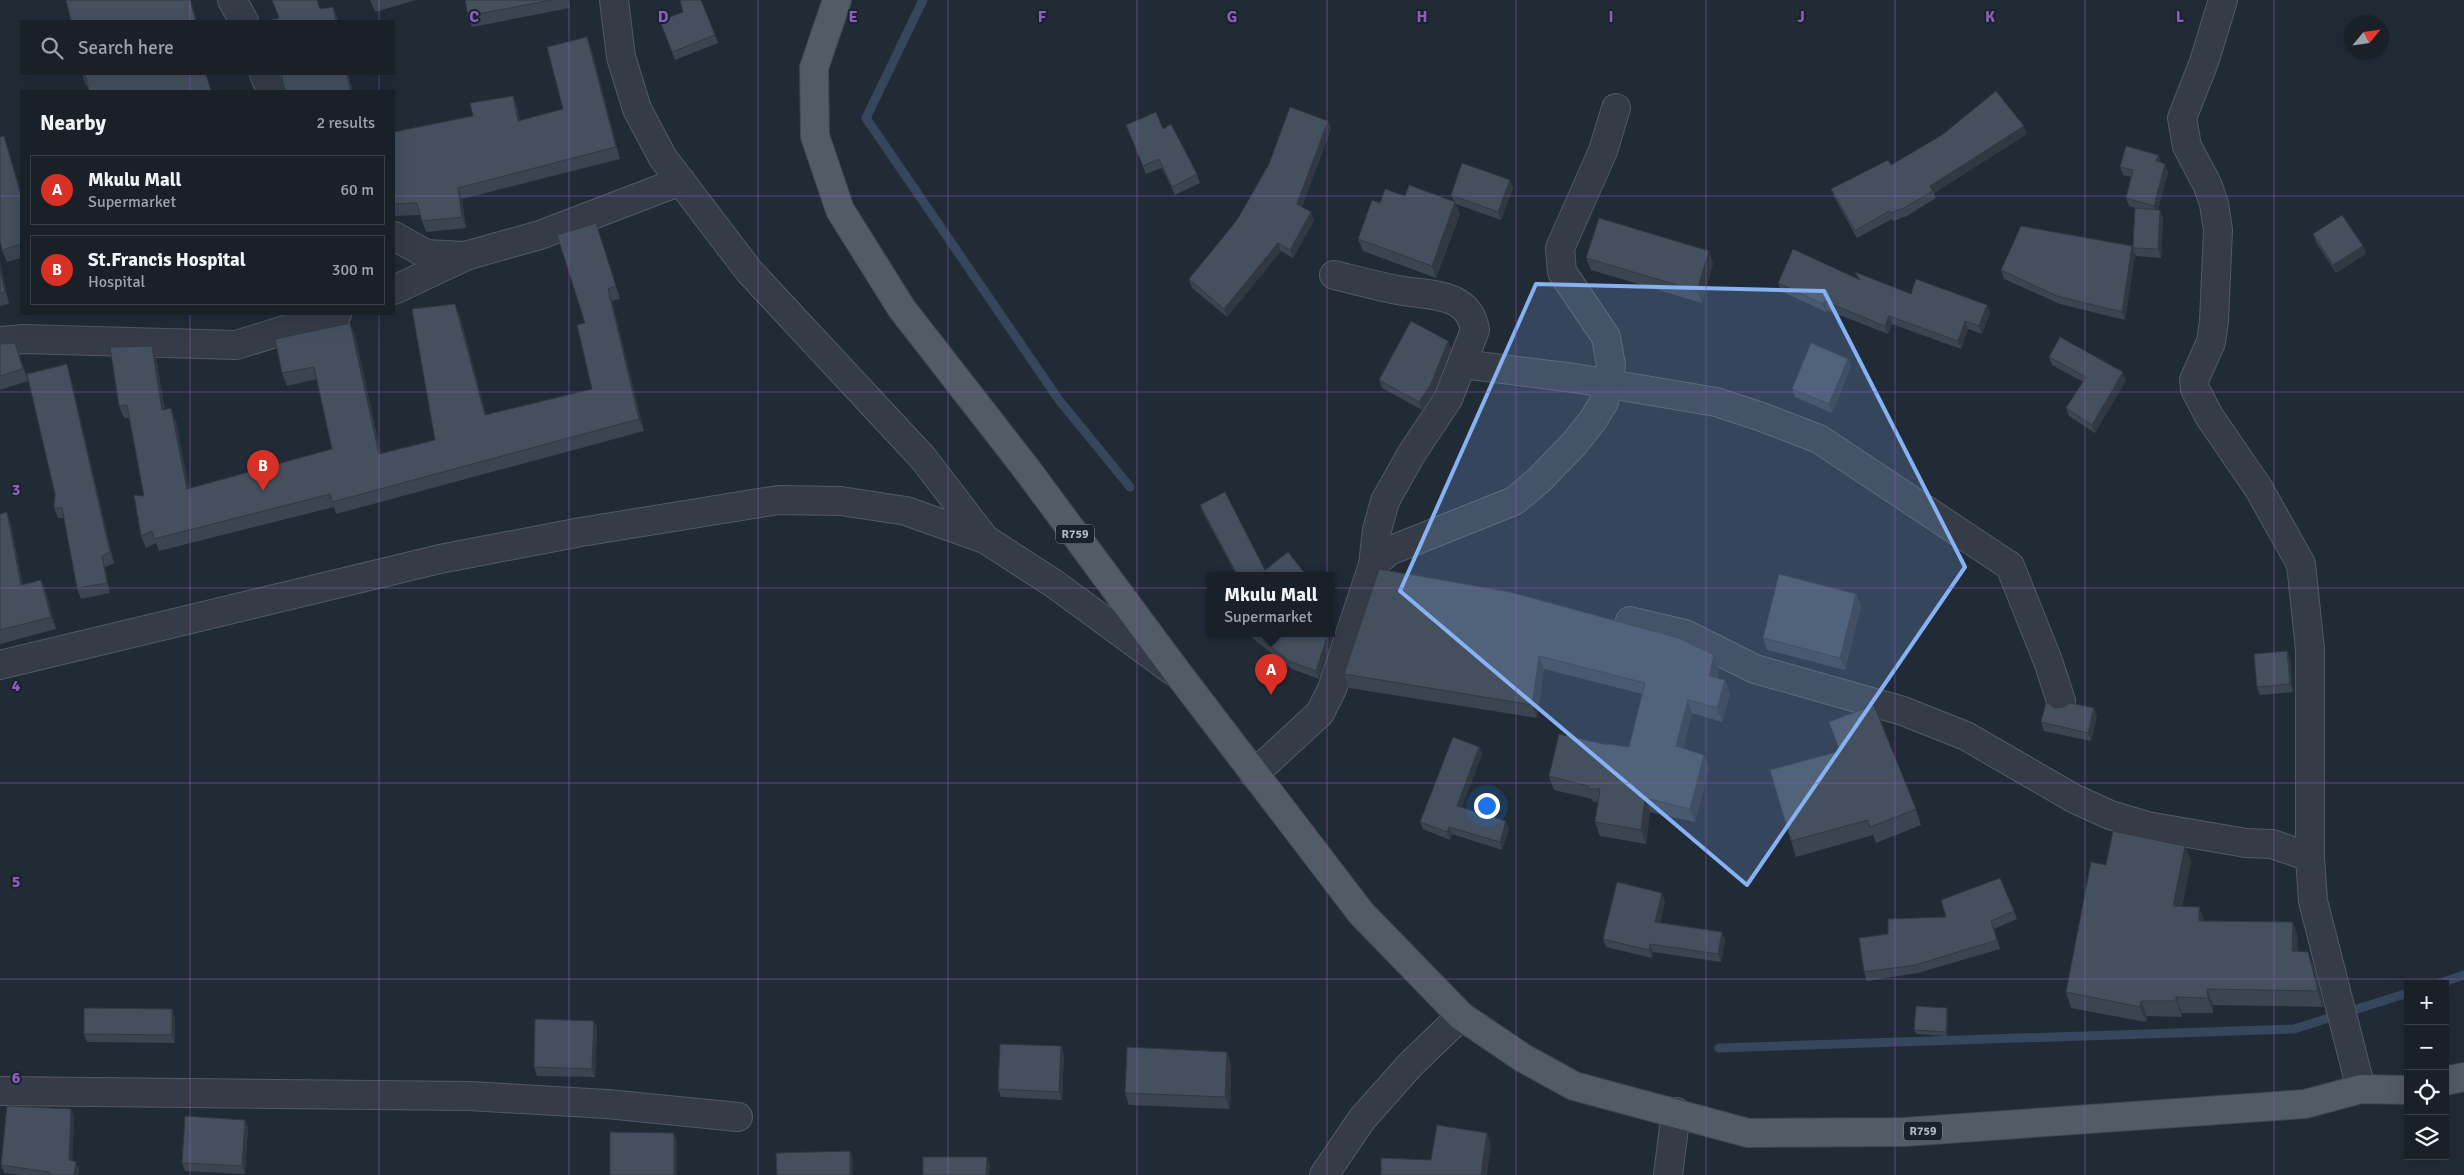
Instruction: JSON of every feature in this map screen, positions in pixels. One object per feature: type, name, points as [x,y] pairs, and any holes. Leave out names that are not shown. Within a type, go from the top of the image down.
[{"type":"main road","name":"R759","points":[[837,0],[814,68],[815,136],[840,210],[902,309],[1025,467],[1180,676],[1361,913],[1461,1016],[1522,1058],[1574,1086],[1748,1133],[1904,1132],[2305,1104],[2360,1089],[2404,1090]]},
{"type":"main road","points":[[2449,1080],[2464,1077]]},
{"type":"street","points":[[232,0],[243,20]]},
{"type":"street","points":[[614,0],[621,57],[636,109],[663,158],[749,271],[923,458],[985,539]]},
{"type":"street","points":[[2223,0],[2206,56],[2182,118],[2187,146],[2208,186],[2214,204],[2218,230],[2218,271],[2211,342],[2194,380],[2195,389],[2201,403],[2259,489],[2301,564],[2310,649],[2310,857],[2313,902],[2360,1089]]},
{"type":"street","points":[[264,75],[271,90]]},
{"type":"street","points":[[1373,565],[1389,551],[1514,501],[1538,481],[1593,420],[1604,402],[1611,365],[1606,337],[1562,272],[1560,248],[1603,151],[1616,108]]},
{"type":"street","points":[[395,290],[465,256],[540,235],[681,181]]},
{"type":"street","points":[[395,237],[426,254],[465,256]]},
{"type":"street","points":[[1254,774],[1320,712],[1332,689],[1373,565],[1377,530],[1385,501],[1412,453],[1448,399],[1476,330],[1474,320],[1466,309],[1452,299],[1400,290],[1334,275]]},
{"type":"street","points":[[0,341],[24,339],[236,344],[327,316]]},
{"type":"street","points":[[1462,364],[1608,384],[1716,402],[1820,439],[1998,556],[2010,566],[2048,661],[2061,701]]},
{"type":"street","points":[[0,665],[440,559],[590,530],[778,500],[841,501],[906,511],[985,539],[1053,583],[1180,676]]},
{"type":"street","points":[[1630,621],[1686,634],[1755,669],[1903,711],[1966,736],[2073,798],[2110,815],[2147,826],[2246,843],[2272,844],[2310,857]]},
{"type":"street","points":[[1324,1175],[1362,1119],[1411,1064],[1461,1016]]},
{"type":"street","points":[[0,1092],[469,1096],[607,1104],[738,1117]]},
{"type":"street","points":[[1668,1175],[1676,1112]]},
{"type":"highlighted area","points":[[1536,284],[1824,291],[1965,567],[1747,885],[1400,591]]},
{"type":"building","points":[[66,0],[190,0],[196,20],[71,20]]},
{"type":"building","points":[[272,0],[317,0],[320,9],[333,7],[336,20],[271,20],[279,18]]},
{"type":"building","points":[[465,0],[552,0],[468,16]]},
{"type":"building","points":[[680,0],[701,0],[715,35],[672,52],[660,21],[683,12]]},
{"type":"building","points":[[587,37],[616,147],[458,188],[462,217],[422,221],[417,203],[395,204],[395,132],[473,116],[470,103],[513,96],[518,121],[563,109],[547,47]]},
{"type":"building","points":[[85,75],[206,75],[211,90],[89,90]]},
{"type":"building","points":[[281,75],[347,75],[351,90],[285,90]]},
{"type":"building","points":[[1996,91],[2024,126],[1930,186],[1933,191],[1904,208],[1890,213],[1889,211],[1855,231],[1831,189],[1888,160],[1891,165],[1942,135]]},
{"type":"building","points":[[1290,107],[1328,121],[1297,204],[1311,212],[1290,250],[1278,243],[1224,309],[1189,279],[1237,220],[1269,164]]},
{"type":"building","points":[[1156,112],[1163,129],[1171,124],[1197,174],[1172,187],[1159,159],[1143,166],[1126,125]]},
{"type":"building","points":[[4,136],[20,192],[20,244],[2,250],[0,241],[0,137]]},
{"type":"building","points":[[2126,146],[2158,155],[2156,161],[2165,164],[2154,206],[2126,198],[2133,170],[2120,167]]},
{"type":"building","points":[[1462,163],[1510,180],[1498,212],[1451,195]]},
{"type":"building","points":[[1409,185],[1455,202],[1432,266],[1358,239],[1372,200],[1380,203],[1385,189],[1405,196]]},
{"type":"building","points":[[2135,208],[2160,210],[2158,249],[2133,248]]},
{"type":"building","points":[[2342,215],[2363,246],[2333,265],[2313,234]]},
{"type":"building","points":[[1599,218],[1709,251],[1697,291],[1586,258]]},
{"type":"building","points":[[596,223],[616,286],[608,289],[639,419],[332,502],[330,494],[154,539],[152,531],[141,536],[134,495],[144,496],[127,405],[119,406],[110,347],[152,346],[162,410],[171,408],[187,489],[332,449],[314,367],[282,373],[275,339],[350,323],[379,454],[435,440],[412,309],[455,304],[485,415],[592,389],[577,325],[585,323],[557,235]]},
{"type":"building","points":[[2021,226],[2132,246],[2122,312],[2057,296],[2001,270]]},
{"type":"building","points":[[1793,249],[1860,280],[1855,272],[1911,294],[1916,279],[1987,305],[1979,326],[1965,321],[1958,341],[1889,316],[1885,326],[1824,301],[1823,304],[1778,283]]},
{"type":"building","points":[[0,269],[5,292],[0,293]]},
{"type":"building","points":[[1411,321],[1448,341],[1431,384],[1419,402],[1379,380]]},
{"type":"building","points":[[2060,337],[2123,372],[2092,425],[2066,408],[2086,377],[2049,357]]},
{"type":"building","points":[[15,343],[23,369],[0,376],[0,344]]},
{"type":"building","points":[[1811,343],[1848,359],[1829,404],[1792,389]]},
{"type":"building","points":[[67,364],[110,552],[102,556],[107,583],[77,588],[62,508],[54,508],[55,494],[27,374]]},
{"type":"building","points":[[1225,492],[1265,570],[1288,552],[1304,572],[1236,572],[1200,505]]},
{"type":"building","points":[[7,512],[21,585],[41,580],[51,617],[0,630],[0,514]]},
{"type":"building","points":[[1379,569],[1510,592],[1679,638],[1714,655],[1709,676],[1725,680],[1717,708],[1688,700],[1676,746],[1704,755],[1690,809],[1645,798],[1641,830],[1595,822],[1600,789],[1588,789],[1588,786],[1549,776],[1559,734],[1607,745],[1629,747],[1645,683],[1539,656],[1532,705],[1344,674]]},
{"type":"building","points":[[1779,574],[1856,594],[1840,658],[1763,638]]},
{"type":"building","points":[[1258,637],[1327,637],[1316,671],[1289,661]]},
{"type":"building","points":[[2287,651],[2290,684],[2257,687],[2254,654]]},
{"type":"building","points":[[2046,702],[2055,708],[2063,707],[2070,703],[2094,708],[2088,733],[2041,722]]},
{"type":"building","points":[[1874,705],[1916,809],[1870,827],[1868,820],[1791,841],[1770,770],[1840,751],[1829,722]]},
{"type":"building","points":[[1453,737],[1479,747],[1457,806],[1506,821],[1500,842],[1449,827],[1447,832],[1420,822]]},
{"type":"building","points":[[2113,831],[2185,846],[2173,906],[2199,907],[2199,921],[2293,922],[2292,951],[2308,952],[2317,991],[2207,989],[2208,998],[2176,997],[2176,1001],[2141,1001],[2140,1007],[2066,992],[2091,862],[2106,865]]},
{"type":"building","points":[[2000,878],[2014,911],[1991,921],[1997,940],[1915,965],[1864,972],[1859,938],[1888,934],[1888,919],[1946,917],[1941,900]]},
{"type":"building","points":[[1617,882],[1662,893],[1655,922],[1722,932],[1718,954],[1650,944],[1649,950],[1603,939]]},
{"type":"building","points":[[1916,1006],[1947,1008],[1946,1032],[1914,1030]]},
{"type":"building","points":[[84,1008],[172,1009],[172,1035],[84,1034]]},
{"type":"building","points":[[535,1019],[594,1021],[592,1069],[534,1067]]},
{"type":"building","points":[[1000,1044],[1061,1046],[1059,1092],[998,1089]]},
{"type":"building","points":[[1127,1047],[1227,1052],[1225,1097],[1125,1093]]},
{"type":"building","points":[[7,1106],[71,1109],[69,1160],[76,1162],[74,1175],[50,1175],[50,1172],[1,1165]]},
{"type":"building","points":[[185,1116],[245,1120],[242,1166],[182,1163]]},
{"type":"building","points":[[1437,1125],[1487,1133],[1481,1175],[1381,1175],[1381,1158],[1431,1160]]},
{"type":"building","points":[[610,1132],[674,1133],[674,1175],[610,1175]]},
{"type":"building","points":[[850,1151],[850,1175],[777,1175],[776,1153]]},
{"type":"building","points":[[923,1157],[987,1157],[986,1175],[923,1175]]},
{"type":"waterway","points":[[923,0],[866,118],[1059,400],[1130,487]]},
{"type":"waterway","points":[[2449,980],[2464,975]]},
{"type":"waterway","points":[[1719,1048],[2294,1029],[2404,994]]},
{"type":"place","name":"St.Francis Hospital","points":[[263,491]]},
{"type":"place","name":"Mkulu Mall","points":[[1271,695]]}]
